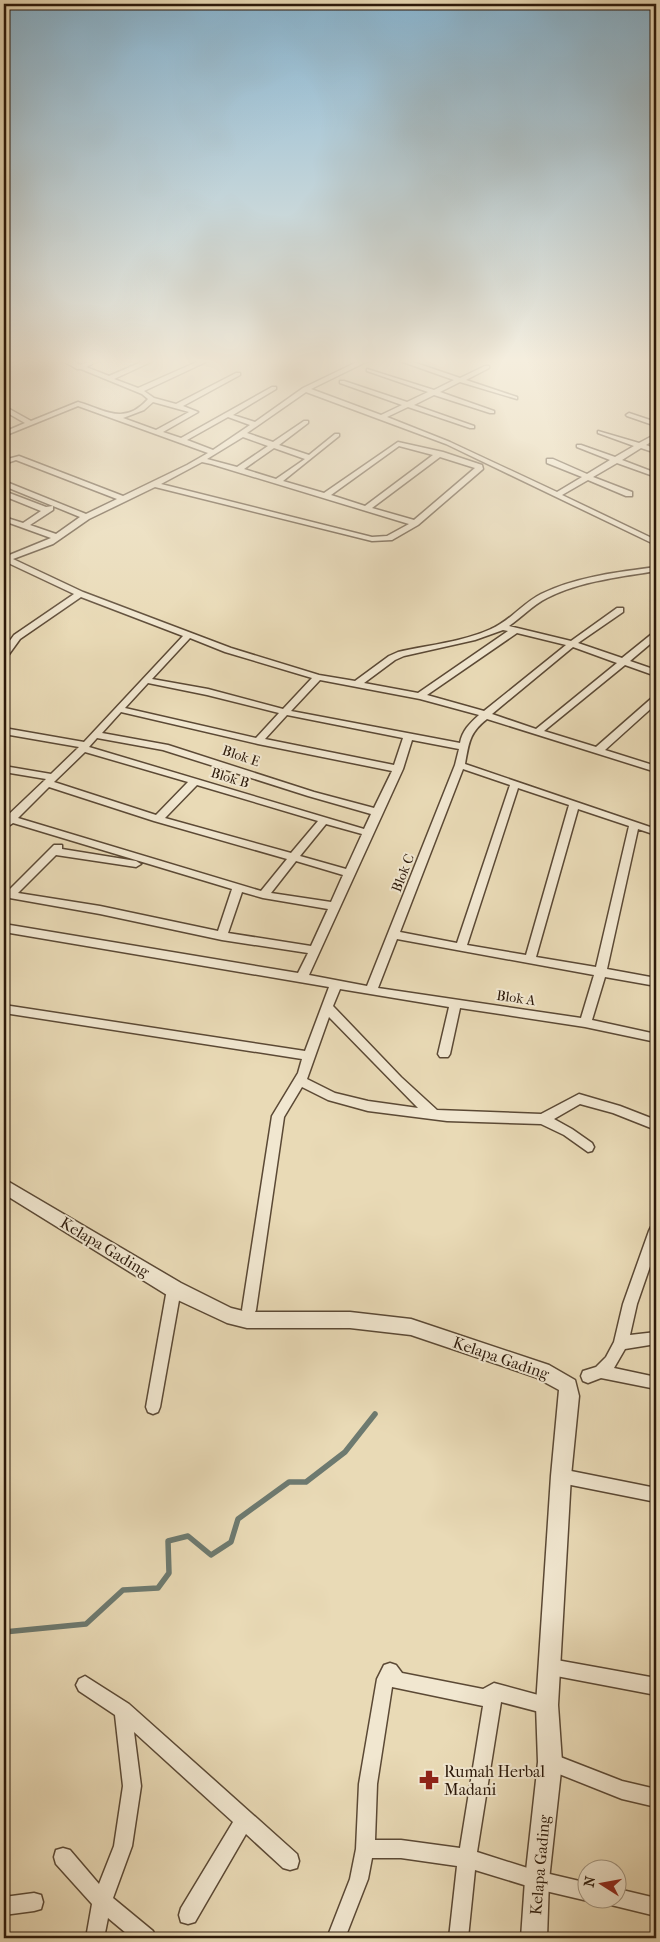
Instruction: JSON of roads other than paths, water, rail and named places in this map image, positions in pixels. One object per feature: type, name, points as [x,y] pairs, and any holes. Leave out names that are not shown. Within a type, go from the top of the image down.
[{"type":"street","points":[[5,558],[50,542],[86,517],[213,452]]},
{"type":"street","points":[[238,470],[265,452]]},
{"type":"street","points":[[293,452],[310,458]]},
{"type":"street","points":[[277,482],[317,452]]},
{"type":"street","points":[[324,496],[387,452]]},
{"type":"street","points":[[153,484],[372,539],[389,538],[415,523],[479,469],[477,466],[430,452]]},
{"type":"street","points":[[469,452],[559,494],[656,543]]},
{"type":"street","points":[[594,452],[656,475]]},
{"type":"street","points":[[559,494],[630,452]]},
{"type":"street","points":[[365,509],[440,454]]},
{"type":"street","points":[[4,462],[16,458],[124,499]]},
{"type":"street","points":[[200,460],[415,523]]},
{"type":"street","points":[[550,460],[629,494]]},
{"type":"street","points":[[4,483],[86,517]]},
{"type":"street","points":[[4,493],[46,510]]},
{"type":"street","points":[[25,525],[56,504]]},
{"type":"street","points":[[4,519],[57,537]]},
{"type":"street","points":[[5,558],[80,594],[228,650],[318,677],[420,696],[484,714],[656,769]]},
{"type":"street","points":[[356,685],[392,658],[401,654],[471,638],[502,627],[530,604],[544,596],[599,578],[656,569]]},
{"type":"street","points":[[4,655],[17,637],[80,594]]},
{"type":"street","points":[[620,610],[572,644],[473,724],[466,736],[460,765],[656,832]]},
{"type":"street","points":[[502,627],[572,644],[656,673]]},
{"type":"street","points":[[420,696],[515,630]]},
{"type":"street","points":[[8,818],[51,781],[188,635]]},
{"type":"street","points":[[538,732],[656,635]]},
{"type":"street","points":[[258,741],[318,677]]},
{"type":"street","points":[[146,680],[208,692],[284,712],[464,747]]},
{"type":"street","points":[[598,750],[656,699]]},
{"type":"street","points":[[118,709],[258,741],[398,769]]},
{"type":"street","name":"Blok B","points":[[4,731],[85,746],[195,782],[368,834]]},
{"type":"street","name":"Blok E","points":[[95,735],[172,749],[311,794],[377,812]]},
{"type":"street","points":[[302,978],[398,769],[408,737]]},
{"type":"street","name":"Blok C","points":[[371,991],[460,765]]},
{"type":"street","points":[[4,770],[51,781],[158,818],[350,873]]},
{"type":"street","points":[[158,818],[195,782]]},
{"type":"street","points":[[461,947],[515,784]]},
{"type":"street","points":[[530,959],[574,804]]},
{"type":"street","points":[[8,818],[67,838],[263,895],[334,906]]},
{"type":"street","points":[[263,895],[324,820]]},
{"type":"street","points":[[585,1024],[601,972],[634,825]]},
{"type":"street","points":[[7,895],[67,838]]},
{"type":"street","points":[[54,852],[179,870]]},
{"type":"street","points":[[222,936],[238,888]]},
{"type":"street","points":[[7,895],[100,910],[222,936],[314,950]]},
{"type":"street","name":"Blok A","points":[[4,928],[371,991],[585,1024],[656,1038]]},
{"type":"street","points":[[393,934],[656,982]]},
{"type":"street","points":[[249,1310],[278,1116],[301,1081],[336,984]]},
{"type":"street","points":[[444,1054],[455,1004]]},
{"type":"street","points":[[327,1007],[397,1080],[434,1115]]},
{"type":"street","points":[[4,1009],[309,1056]]},
{"type":"street","points":[[301,1081],[332,1097],[368,1106],[434,1115],[543,1119],[568,1132],[588,1147]]},
{"type":"street","points":[[543,1119],[579,1099],[656,1125]]},
{"type":"street","name":"Kelapa Gading","points":[[4,1186],[174,1289],[226,1315],[246,1320],[378,1321],[413,1327],[495,1356],[539,1369],[558,1378],[568,1386],[569,1396],[561,1476],[551,1668],[547,1705],[550,1762],[537,1880],[534,1938]]},
{"type":"street","points":[[656,1231],[630,1304],[621,1343],[611,1362],[594,1374],[656,1383]]},
{"type":"street","points":[[153,1407],[174,1289]]},
{"type":"street","points":[[621,1343],[656,1338]]},
{"type":"street","points":[[561,1476],[656,1495]]},
{"type":"street","points":[[551,1668],[656,1687]]},
{"type":"street","points":[[336,1938],[359,1879],[365,1849],[368,1784],[385,1679],[390,1671],[397,1680],[484,1698],[494,1692],[547,1705]]},
{"type":"street","points":[[85,1686],[123,1710],[290,1861]]},
{"type":"street","points":[[458,1938],[468,1858],[494,1692]]},
{"type":"street","points":[[95,1938],[102,1901],[123,1846],[132,1786],[123,1710]]},
{"type":"street","points":[[550,1762],[622,1790],[656,1798]]},
{"type":"street","points":[[188,1916],[244,1820]]},
{"type":"street","points":[[365,1849],[402,1849],[468,1858],[537,1880],[578,1890]]},
{"type":"street","points":[[63,1857],[102,1901],[146,1938]]},
{"type":"street","points":[[628,1900],[656,1907]]},
{"type":"street","points":[[4,1906],[34,1902]]},
{"type":"waterway","points":[[4,1632],[86,1624],[123,1590],[158,1588],[169,1573],[168,1541],[188,1536],[211,1555],[231,1542],[238,1519],[289,1482],[306,1482],[345,1452],[375,1414]]},
{"type":"place","name":"Rumah Herbal Madani","points":[[429,1780]]}]
